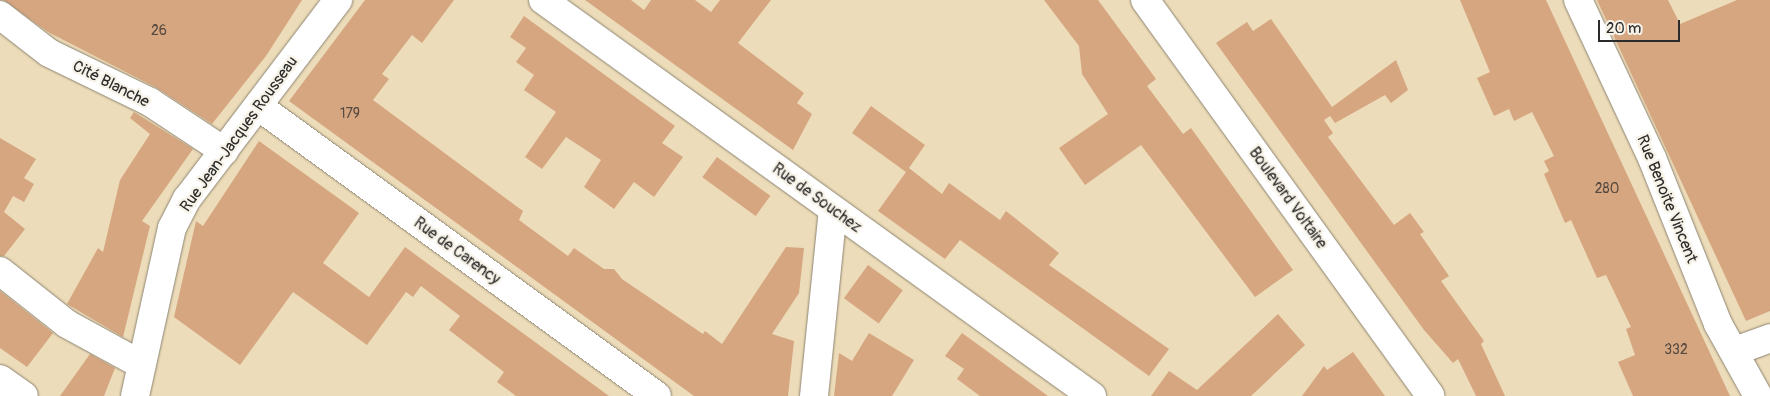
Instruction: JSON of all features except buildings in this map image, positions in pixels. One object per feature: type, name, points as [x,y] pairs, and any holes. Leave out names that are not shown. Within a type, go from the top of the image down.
[{"type":"street","name":"Rue Jean-Jacques Rousseau","points":[[135,396],[172,228],[187,199],[338,0]]},
{"type":"street","name":"Rue de Souchez","points":[[543,0],[1092,396]]},
{"type":"street","name":"Boulevard Voltaire","points":[[1145,0],[1431,396]]},
{"type":"street","name":"Rue Benoite Vincent","points":[[1578,0],[1652,158],[1718,324],[1735,351],[1758,396]]},
{"type":"street","name":"Cité Blanche","points":[[0,15],[48,52],[150,102],[224,151]]},
{"type":"street","name":"Rue de Carency","points":[[258,106],[657,396]]},
{"type":"street","points":[[814,396],[833,210]]},
{"type":"street","points":[[0,271],[68,324],[142,365]]},
{"type":"street","points":[[1735,351],[1770,338]]},
{"type":"street","points":[[0,379],[24,396]]}]
